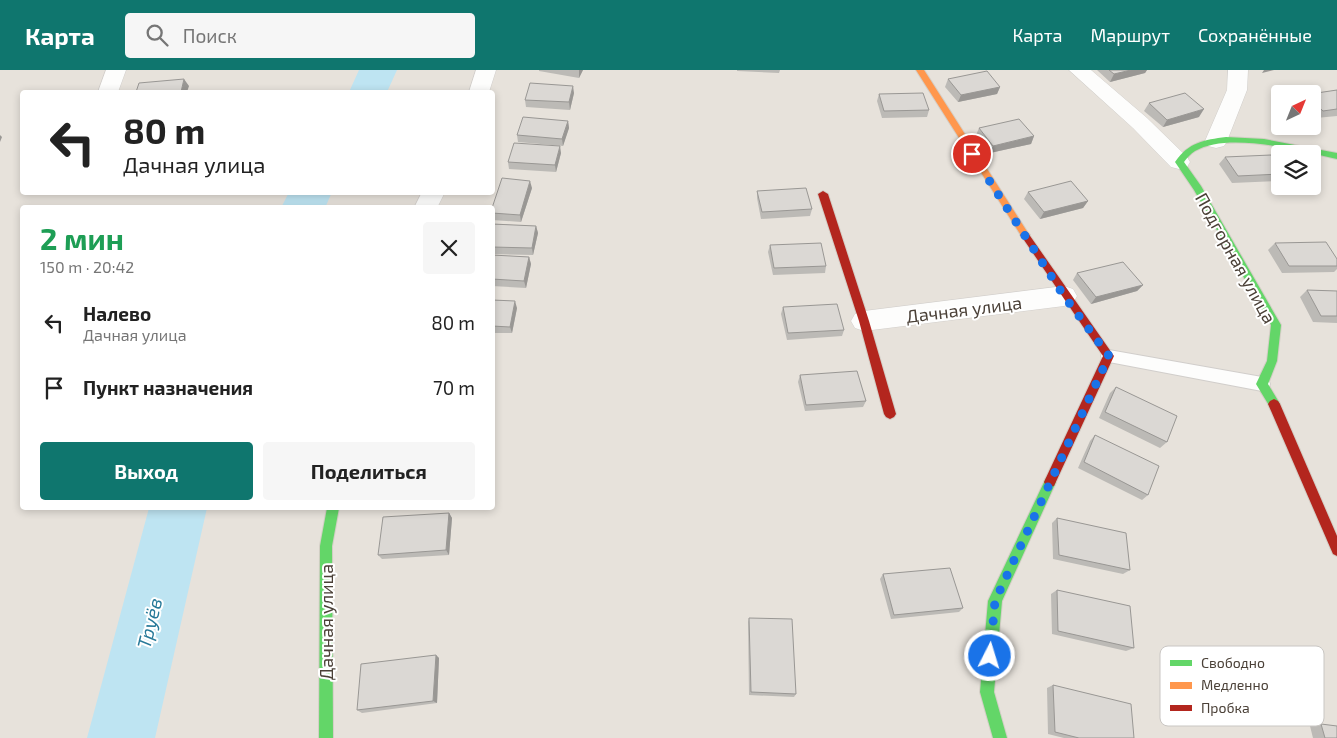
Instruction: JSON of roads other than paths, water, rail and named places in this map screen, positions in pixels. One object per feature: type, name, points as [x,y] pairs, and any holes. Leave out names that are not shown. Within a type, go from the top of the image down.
[{"type":"street","points":[[109,90],[116,70]]},
{"type":"street","points":[[480,90],[486,70]]},
{"type":"street","points":[[920,70],[982,171],[1064,296],[1109,356],[995,601],[987,692],[1000,738]]},
{"type":"street","name":"Подгорная улица","points":[[1079,70],[1140,123],[1179,162],[1198,188],[1257,289],[1276,325],[1272,361],[1262,384]]},
{"type":"street","points":[[1216,141],[1237,90],[1238,70]]},
{"type":"street","points":[[1179,162],[1191,148],[1216,141],[1265,141],[1337,156]]},
{"type":"street","points":[[823,194],[864,321],[890,414]]},
{"type":"street","name":"Дачная улица","points":[[864,321],[1064,296]]},
{"type":"street","points":[[1262,384],[1280,415],[1337,550]]},
{"type":"street","name":"Дачная улица","points":[[326,738],[326,546],[333,510]]},
{"type":"lane","points":[[1109,356],[1262,384]]},
{"type":"waterway","name":"Труёв","points":[[369,90],[378,70]]},
{"type":"waterway","name":"Труёв","points":[[304,205],[310,195]]},
{"type":"waterway","name":"Труёв","points":[[121,738],[178,510]]}]
